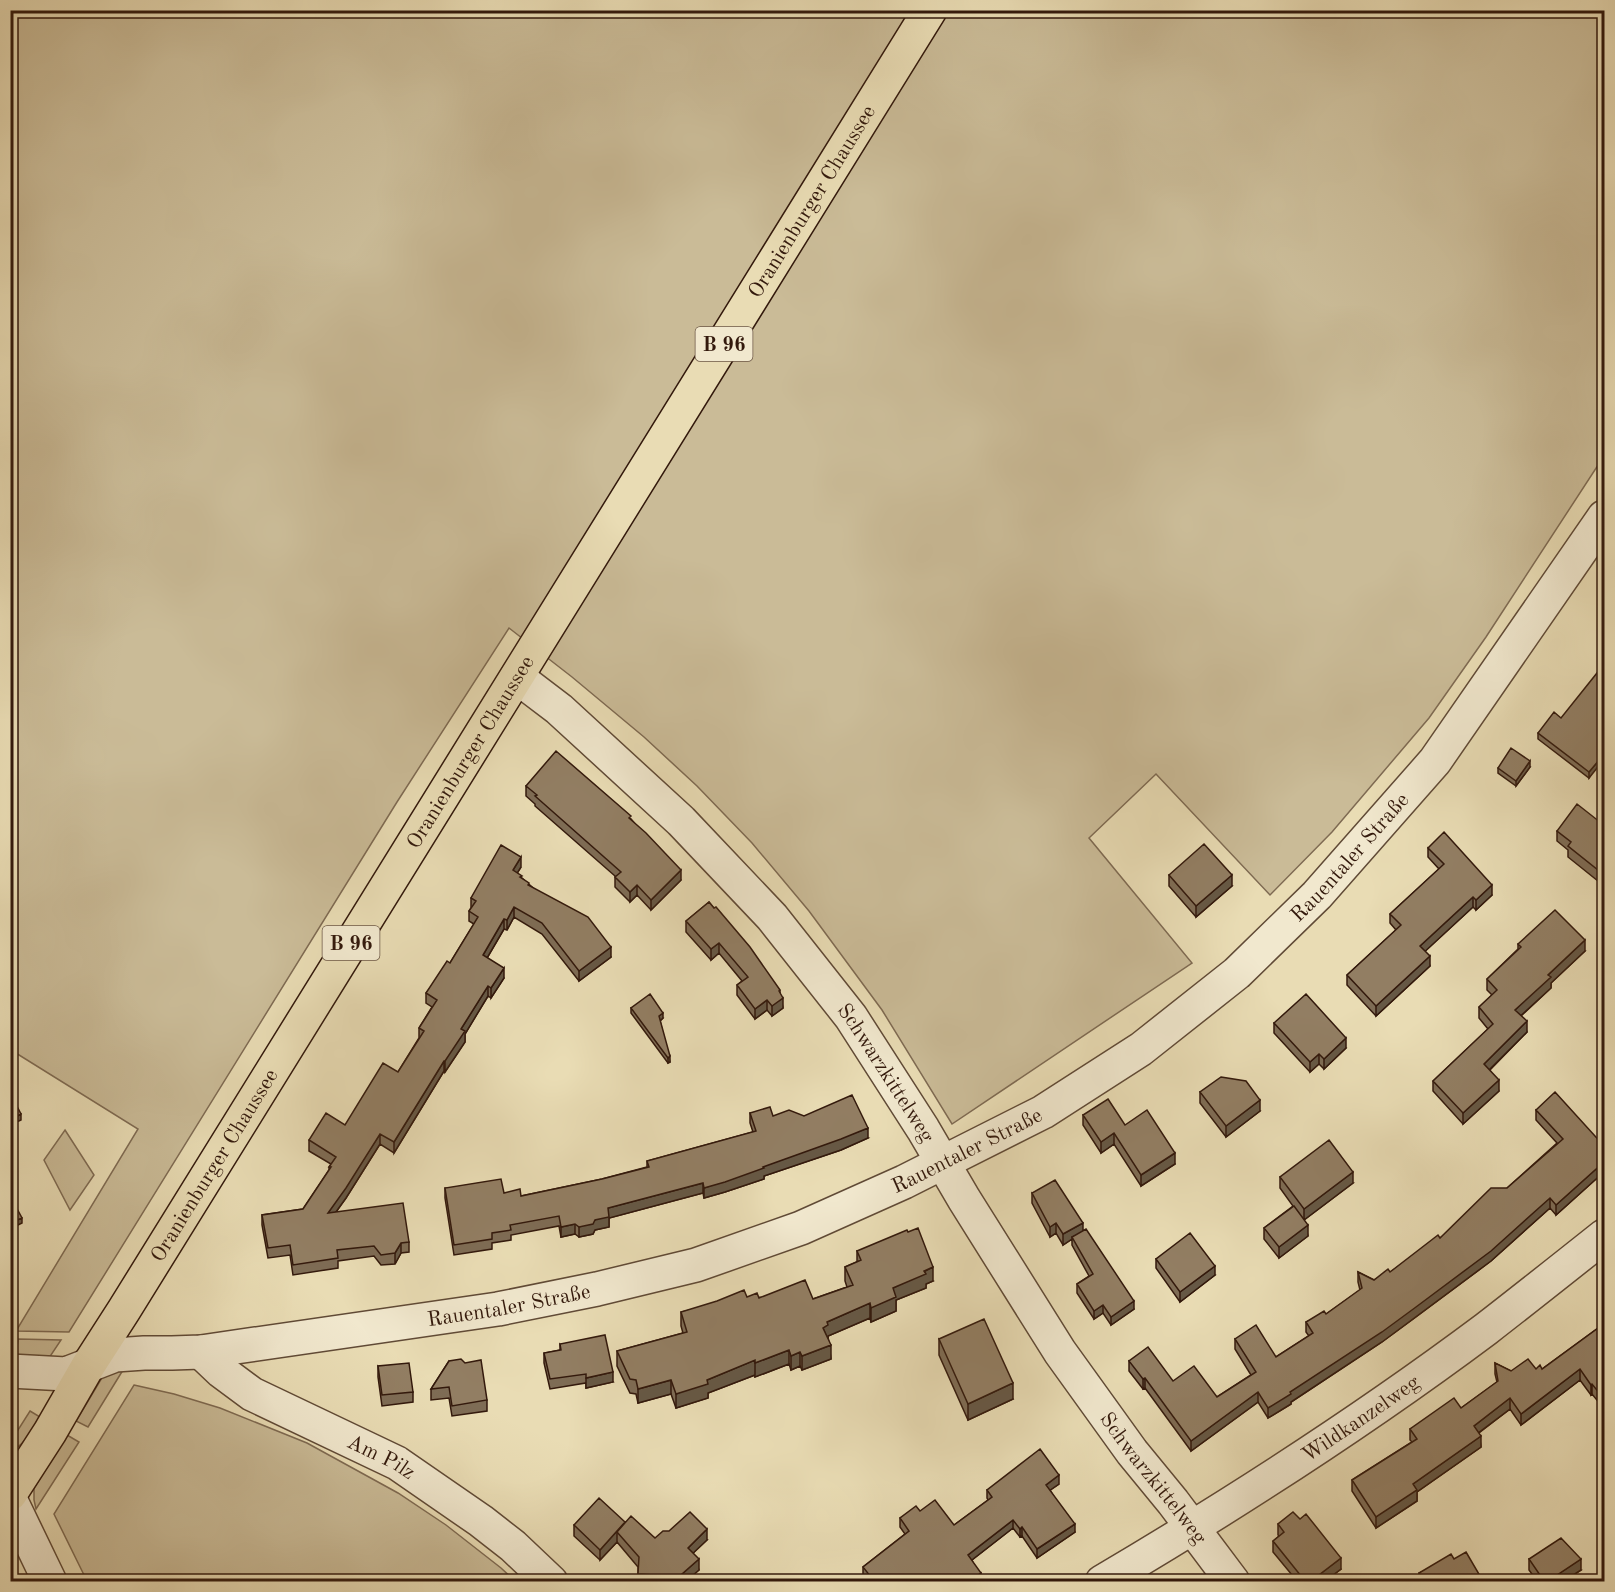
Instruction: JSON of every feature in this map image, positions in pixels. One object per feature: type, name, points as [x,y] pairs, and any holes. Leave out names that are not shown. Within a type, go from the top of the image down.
[{"type":"main road","name":"Oranienburger Chaussee","points":[[10,1494],[930,10]]},
{"type":"street","name":"Rauentaler Straße","points":[[10,1371],[66,1374],[115,1356],[201,1352],[498,1309],[597,1289],[696,1265],[801,1228],[943,1163],[1043,1112],[1141,1049],[1237,973],[1317,895],[1435,761],[1605,517]]},
{"type":"street","name":"Schwarzkittelweg","points":[[517,677],[559,709],[681,821],[772,917],[851,1017],[923,1129],[1060,1352],[1132,1452],[1233,1581]]},
{"type":"street","name":"Wildkanzelweg","points":[[1102,1581],[1277,1475],[1486,1328],[1605,1236]]},
{"type":"street","name":"Am Pilz","points":[[201,1352],[221,1371],[252,1394],[397,1463],[481,1521],[513,1546],[551,1581]]},
{"type":"street","points":[[10,1499],[50,1581]]},
{"type":"shaded area","points":[[10,11],[1604,11],[1604,456],[1486,637],[1429,718],[1332,832],[1270,895],[1156,774],[1089,838],[1192,963],[952,1124],[882,1010],[809,911],[752,843],[697,786],[644,737],[509,628],[397,802],[69,1332],[16,1331],[138,1129],[11,1050]]},
{"type":"shaded area","points":[[65,1130],[94,1175],[70,1210],[44,1160]]},
{"type":"shaded area","points":[[18,1339],[61,1340],[49,1358],[16,1357]]},
{"type":"shaded area","points":[[123,1370],[88,1427],[76,1421],[103,1376]]},
{"type":"shaded area","points":[[134,1385],[220,1408],[307,1443],[398,1493],[446,1525],[515,1581],[87,1581],[54,1514]]},
{"type":"shaded area","points":[[30,1411],[40,1417],[24,1441],[11,1450],[11,1441]]},
{"type":"shaded area","points":[[67,1435],[79,1442],[36,1509],[34,1488]]},
{"type":"building","points":[[1605,663],[1605,743],[1600,749],[1605,753],[1589,772],[1538,733],[1554,712],[1561,718]]},
{"type":"building","points":[[1511,748],[1530,761],[1516,781],[1498,768]]},
{"type":"building","points":[[556,751],[631,816],[629,818],[681,870],[651,900],[637,885],[630,892],[615,877],[621,872],[526,786]]},
{"type":"building","points":[[1577,804],[1605,826],[1605,872],[1603,874],[1568,846],[1571,842],[1557,831]]},
{"type":"building","points":[[1444,832],[1492,885],[1476,900],[1473,897],[1420,946],[1430,956],[1376,1006],[1347,975],[1401,925],[1390,914],[1444,864],[1428,848]]},
{"type":"building","points":[[1204,844],[1232,875],[1196,906],[1169,875]]},
{"type":"building","points":[[501,845],[521,857],[513,870],[529,883],[528,885],[588,917],[611,947],[579,971],[542,923],[514,907],[507,920],[504,919],[483,955],[504,968],[491,988],[488,986],[461,1029],[465,1031],[394,1142],[380,1134],[328,1213],[403,1203],[409,1242],[401,1243],[395,1253],[381,1255],[374,1246],[337,1250],[338,1258],[293,1265],[290,1245],[268,1248],[262,1215],[303,1209],[336,1157],[309,1140],[326,1113],[345,1125],[383,1063],[398,1072],[424,1031],[419,1028],[437,1000],[426,993],[447,961],[450,963],[478,917],[469,911],[476,901],[471,898]]},
{"type":"building","points":[[709,902],[714,908],[716,907],[750,947],[780,990],[783,998],[772,1006],[767,1000],[755,1009],[737,985],[748,977],[719,943],[711,949],[686,921]]},
{"type":"building","points":[[1555,910],[1585,940],[1548,975],[1551,977],[1515,1010],[1527,1021],[1484,1064],[1499,1080],[1463,1113],[1433,1081],[1493,1024],[1479,1007],[1497,990],[1487,979],[1521,947],[1518,944]]},
{"type":"building","points":[[650,994],[663,1013],[659,1016],[670,1056],[668,1058],[631,1008]]},
{"type":"building","points":[[1306,994],[1346,1038],[1324,1059],[1319,1054],[1310,1062],[1274,1023]]},
{"type":"building","points":[[1221,1077],[1246,1081],[1260,1100],[1226,1126],[1200,1092]]},
{"type":"building","points":[[1555,1092],[1605,1147],[1605,1161],[1556,1205],[1550,1198],[1491,1251],[1382,1332],[1290,1392],[1291,1394],[1268,1408],[1258,1392],[1191,1441],[1145,1378],[1143,1379],[1129,1361],[1148,1347],[1173,1381],[1194,1366],[1217,1397],[1256,1372],[1235,1339],[1256,1325],[1276,1357],[1313,1333],[1306,1322],[1324,1311],[1326,1314],[1362,1288],[1358,1272],[1374,1280],[1388,1269],[1390,1272],[1438,1235],[1440,1238],[1491,1188],[1507,1188],[1563,1139],[1536,1110]]},
{"type":"building","points":[[10,1093],[21,1114],[10,1120]]},
{"type":"building","points":[[852,1095],[868,1128],[841,1139],[725,1182],[704,1188],[703,1183],[608,1208],[609,1217],[595,1220],[593,1224],[561,1227],[559,1216],[510,1225],[511,1230],[492,1233],[492,1239],[454,1245],[445,1188],[501,1179],[504,1193],[520,1189],[521,1196],[602,1179],[649,1167],[647,1161],[756,1131],[750,1113],[770,1107],[773,1116],[789,1110],[804,1116]]},
{"type":"building","points":[[1108,1099],[1125,1125],[1147,1110],[1175,1153],[1141,1175],[1114,1133],[1101,1142],[1083,1115]]},
{"type":"building","points":[[1329,1140],[1353,1172],[1304,1209],[1280,1177]]},
{"type":"building","points":[[1055,1180],[1083,1223],[1063,1234],[1056,1223],[1050,1227],[1032,1193]]},
{"type":"building","points":[[10,1196],[22,1218],[10,1223]]},
{"type":"building","points":[[1294,1206],[1308,1225],[1279,1247],[1264,1228]]},
{"type":"building","points":[[918,1228],[933,1267],[924,1271],[926,1274],[893,1288],[896,1297],[871,1308],[870,1303],[827,1322],[828,1325],[823,1328],[831,1345],[802,1356],[800,1352],[791,1356],[789,1350],[755,1363],[755,1360],[707,1380],[708,1384],[676,1394],[671,1380],[638,1389],[636,1380],[630,1379],[617,1351],[687,1332],[681,1312],[744,1290],[747,1297],[757,1293],[759,1298],[805,1280],[813,1299],[853,1285],[845,1267],[861,1260],[857,1251],[907,1230],[908,1232]]},
{"type":"building","points":[[1086,1229],[1134,1301],[1111,1317],[1103,1305],[1094,1311],[1077,1284],[1093,1274],[1072,1237]]},
{"type":"building","points":[[1190,1233],[1215,1266],[1180,1292],[1156,1259]]},
{"type":"building","points":[[984,1319],[1013,1383],[968,1404],[939,1339]]},
{"type":"building","points":[[1605,1323],[1605,1400],[1580,1369],[1521,1414],[1510,1398],[1474,1426],[1481,1436],[1413,1484],[1417,1490],[1376,1517],[1352,1480],[1417,1439],[1410,1429],[1454,1398],[1461,1408],[1498,1381],[1495,1363],[1511,1371],[1528,1359],[1536,1369],[1540,1365],[1542,1369]]},
{"type":"building","points":[[605,1335],[613,1372],[586,1378],[586,1374],[550,1379],[544,1353],[561,1350],[560,1344]]},
{"type":"building","points":[[461,1359],[465,1363],[481,1360],[487,1400],[452,1406],[449,1387],[431,1389],[449,1361]]},
{"type":"building","points":[[409,1363],[413,1392],[382,1395],[378,1366]]},
{"type":"building","points":[[1040,1449],[1059,1475],[1046,1485],[1075,1524],[1037,1549],[1022,1527],[1020,1529],[1013,1520],[968,1555],[981,1573],[969,1581],[874,1581],[863,1567],[909,1531],[900,1518],[916,1506],[920,1511],[935,1500],[954,1525],[992,1497],[987,1490]]},
{"type":"building","points":[[599,1498],[625,1522],[600,1550],[574,1525]]},
{"type":"building","points":[[690,1512],[707,1529],[688,1548],[699,1559],[674,1581],[660,1581],[655,1575],[638,1574],[639,1557],[617,1532],[631,1516],[655,1538],[663,1531],[669,1531]]},
{"type":"building","points":[[1293,1512],[1300,1519],[1306,1514],[1341,1558],[1311,1581],[1305,1581],[1273,1541],[1284,1532],[1278,1524]]},
{"type":"building","points":[[1561,1538],[1581,1559],[1548,1581],[1544,1581],[1529,1559]]},
{"type":"building","points":[[1466,1552],[1483,1581],[1425,1581],[1419,1573],[1451,1554],[1454,1559]]}]
